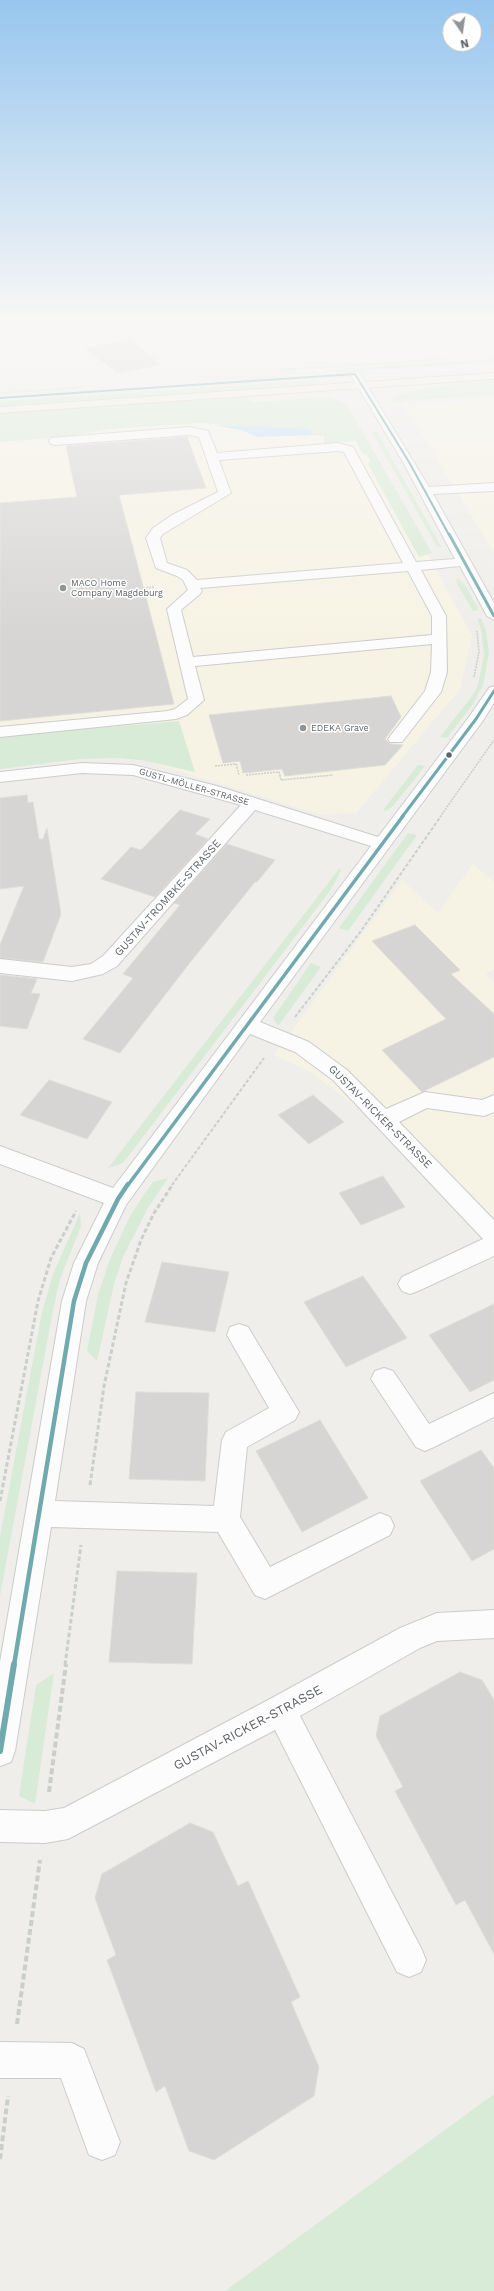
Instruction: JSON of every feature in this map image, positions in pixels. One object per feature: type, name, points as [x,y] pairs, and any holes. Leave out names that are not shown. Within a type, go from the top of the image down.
[{"type":"street","points":[[386,425],[425,491],[494,616]]},
{"type":"street","points":[[0,732],[170,716],[181,712],[196,700],[174,609],[190,597],[195,591],[193,584],[182,573],[161,566],[154,538],[156,533],[167,524],[225,493],[204,434],[194,431],[56,441]]},
{"type":"street","points":[[211,457],[338,447],[347,448],[439,616],[439,672],[433,692],[396,739]]},
{"type":"street","points":[[425,491],[494,487]]},
{"type":"street","points":[[193,584],[463,562]]},
{"type":"street","points":[[187,662],[440,639]]},
{"type":"street","points":[[0,1751],[74,1301],[91,1252],[118,1199],[476,719],[494,691]]},
{"type":"street","name":"GUSTL-MÖLLER-STRASSE","points":[[0,777],[82,768],[114,768],[147,773],[211,790],[383,844]]},
{"type":"street","name":"GUSTAV-TROMBKE-STRASSE","points":[[0,966],[72,974],[96,969],[110,961],[252,803]]},
{"type":"street","name":"GUSTAV-RICKER-STRASSE","points":[[247,1026],[280,1037],[302,1047],[327,1065],[384,1120],[494,1235]]},
{"type":"street","points":[[384,1120],[425,1100],[484,1108],[494,1103]]},
{"type":"street","points":[[0,1155],[92,1188],[118,1199]]},
{"type":"street","points":[[410,1284],[494,1244]]},
{"type":"street","points":[[239,1335],[286,1412],[235,1440],[226,1519],[265,1585],[380,1526]]},
{"type":"street","points":[[384,1379],[425,1439],[492,1408]]},
{"type":"street","points":[[40,1514],[226,1519]]},
{"type":"street","name":"GUSTAV-RICKER-STRASSE","points":[[0,1826],[45,1826],[68,1824],[281,1710],[420,1633],[453,1625],[494,1624]]},
{"type":"street","points":[[281,1710],[409,1960]]},
{"type":"street","points":[[6,2060],[72,2061],[102,2142]]},
{"type":"path","points":[[474,678],[479,652],[477,630]]},
{"type":"path","points":[[0,2159],[6,2060],[45,1826],[85,1516],[104,1386],[125,1289],[140,1240],[154,1213],[176,1180],[280,1037],[361,931],[494,740]]},
{"type":"path","points":[[211,790],[205,767],[236,764],[240,776],[279,772],[281,780],[333,775]]},
{"type":"path","points":[[0,1501],[38,1301],[51,1258],[59,1241],[92,1188]]},
{"type":"shaded area","points":[[0,425],[358,425],[472,636],[460,689],[357,812],[322,815],[140,759],[88,757],[0,767]]},
{"type":"shaded area","points":[[416,425],[494,425],[494,552]]},
{"type":"shaded area","points":[[473,864],[494,882],[494,969],[486,974],[494,983],[494,1217],[475,1227],[359,1109],[311,1072],[274,1055],[402,880],[438,913]]},
{"type":"green space","points":[[0,425],[170,425],[109,429],[64,437],[0,442]]},
{"type":"green space","points":[[226,425],[359,425],[432,553],[419,557],[368,464],[370,461],[367,455],[362,453],[356,441],[324,443],[324,436],[312,435],[311,431]]},
{"type":"green space","points":[[372,432],[377,432],[441,548],[437,547]]},
{"type":"green space","points":[[458,578],[465,585],[479,610],[473,611],[457,584],[456,579]]},
{"type":"green space","points":[[481,618],[486,631],[489,653],[483,685],[473,704],[447,738],[440,737],[472,696],[478,685],[484,655],[481,629],[477,619]]},
{"type":"green space","points":[[179,721],[195,772],[141,760],[117,758],[80,759],[0,769],[0,736]]},
{"type":"green space","points":[[418,765],[425,766],[393,806],[386,811],[383,810]]},
{"type":"green space","points":[[408,833],[417,835],[348,931],[339,928]]},
{"type":"green space","points":[[339,869],[341,869],[339,875],[329,892],[127,1158],[121,1164],[108,1168]]},
{"type":"green space","points":[[311,963],[321,967],[278,1026],[273,1018]]},
{"type":"green space","points":[[168,1178],[148,1208],[123,1257],[114,1284],[97,1361],[87,1351],[98,1295],[110,1259],[130,1216],[145,1193],[153,1182]]},
{"type":"green space","points":[[80,1213],[81,1226],[60,1279],[53,1310],[0,1596],[0,1537],[42,1312],[53,1274]]},
{"type":"green space","points":[[54,1673],[35,1804],[19,1796],[36,1685]]},
{"type":"green space","points":[[494,2094],[494,2291],[225,2291]]},
{"type":"water","points":[[214,425],[307,429],[311,431],[312,435],[258,437],[241,430]]},
{"type":"building","points":[[187,437],[206,488],[119,495],[174,704],[0,721],[0,503],[77,497],[66,446]]},
{"type":"building","name":"EDEKA Grave","points":[[391,696],[401,717],[385,739],[390,744],[403,745],[385,765],[285,776],[282,769],[243,773],[240,761],[223,763],[209,715]]},
{"type":"building","points":[[27,795],[28,803],[33,802],[39,839],[43,839],[47,828],[61,914],[43,962],[0,958],[0,945],[24,886],[0,889],[0,798]]},
{"type":"building","points":[[180,810],[210,819],[195,834],[208,839],[155,897],[101,879],[131,847],[141,850]]},
{"type":"building","points":[[227,844],[275,860],[257,882],[255,882],[192,960],[120,1053],[83,1039],[133,978],[123,974],[180,905],[174,903]]},
{"type":"building","points":[[415,925],[460,970],[451,974],[494,1014],[494,1057],[422,1092],[382,1050],[446,1019],[372,941]]},
{"type":"building","points":[[0,975],[37,979],[31,993],[40,994],[27,1029],[0,1026]]},
{"type":"building","points":[[49,1080],[112,1102],[87,1139],[20,1115]]},
{"type":"building","points":[[313,1095],[344,1122],[309,1144],[278,1115]]},
{"type":"building","points":[[383,1176],[405,1207],[361,1225],[339,1193]]},
{"type":"building","points":[[162,1262],[229,1272],[215,1332],[145,1322]]},
{"type":"building","points":[[363,1276],[407,1338],[346,1367],[304,1302]]},
{"type":"building","points":[[494,1304],[494,1380],[470,1392],[429,1335]]},
{"type":"building","points":[[136,1392],[209,1393],[205,1481],[129,1479]]},
{"type":"building","points":[[320,1420],[368,1498],[302,1532],[256,1451]]},
{"type":"building","points":[[481,1450],[494,1468],[494,1549],[472,1561],[420,1481]]},
{"type":"building","points":[[117,1571],[197,1573],[192,1664],[109,1662]]},
{"type":"building","points":[[460,1672],[482,1680],[494,1700],[494,1954],[465,1900],[456,1905],[395,1791],[403,1787],[376,1736],[380,1716]]},
{"type":"building","points":[[190,1823],[213,1832],[238,1886],[248,1881],[300,1997],[291,2002],[319,2067],[314,2096],[214,2160],[189,2151],[165,2086],[156,2092],[107,1960],[116,1955],[95,1898],[102,1874]]},
{"type":"transit line","points":[[386,425],[409,462],[494,616]]},
{"type":"transit line","points":[[0,1751],[74,1301],[86,1263],[118,1199],[148,1156],[476,719],[494,691]]},
{"type":"place","name":"MACO Home Company Magdeburg","points":[[63,588]]},
{"type":"place","name":"EDEKA Grave","points":[[303,728]]}]
